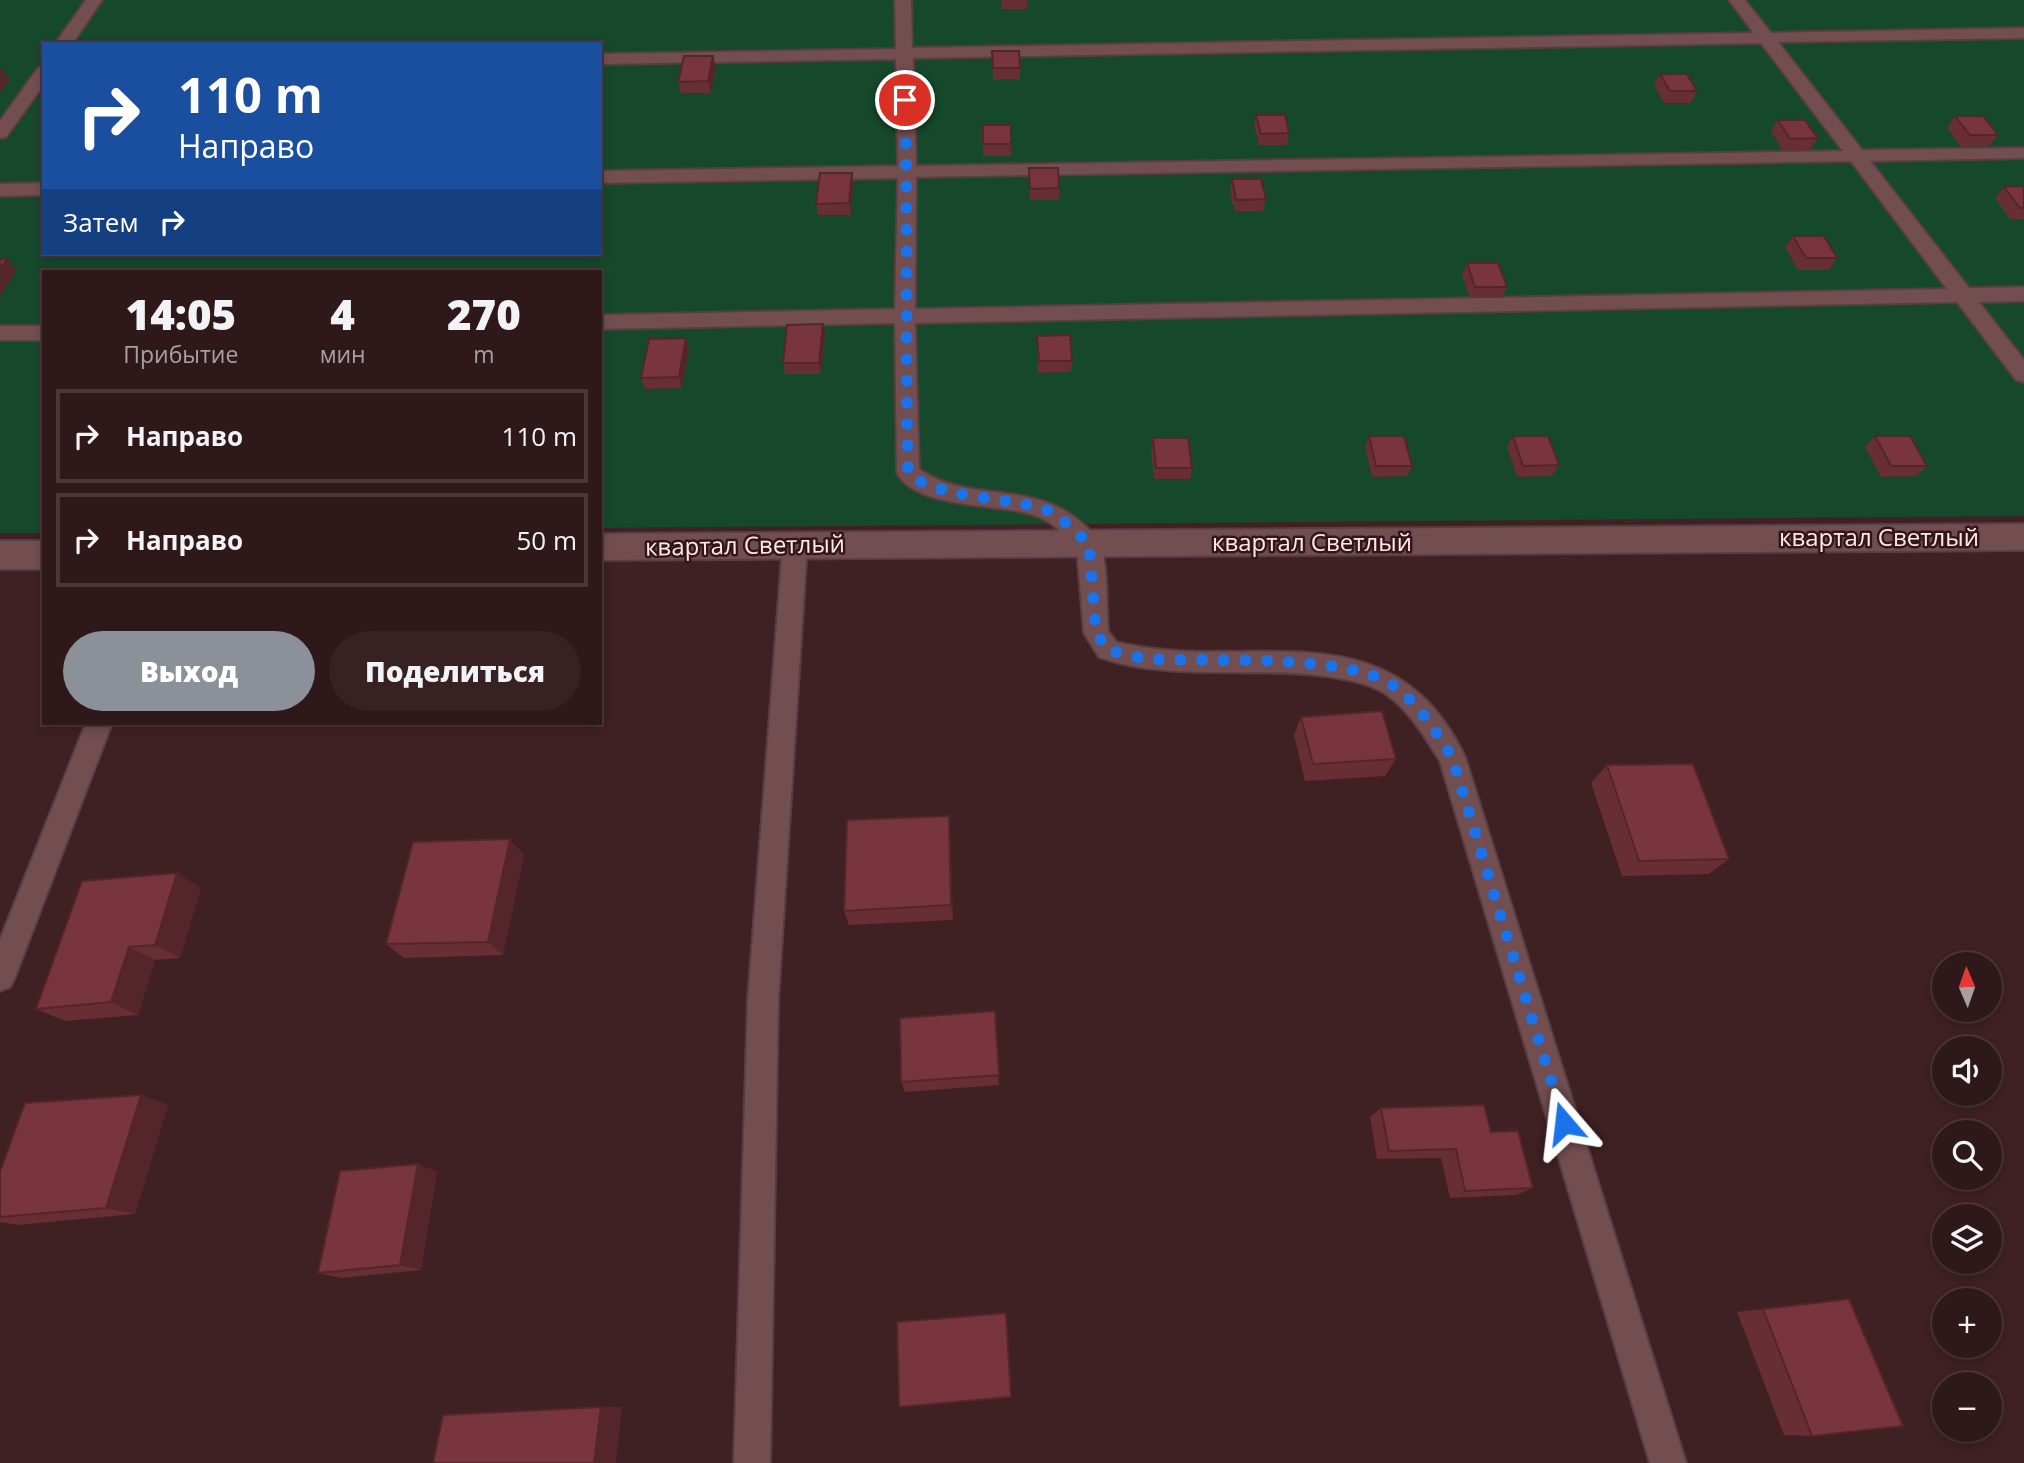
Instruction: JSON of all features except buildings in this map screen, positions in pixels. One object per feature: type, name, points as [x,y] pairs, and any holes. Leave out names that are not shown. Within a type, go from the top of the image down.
[{"type":"street","name":"квартал Светлый","points":[[602,547],[2024,537]]},
{"type":"street","points":[[0,555],[42,555]]},
{"type":"lane","points":[[64,42],[94,0]]},
{"type":"lane","points":[[903,0],[907,171],[905,316],[908,473],[918,482],[938,488],[1042,509],[1057,516],[1089,544],[1096,633],[1108,650],[1146,659],[1283,662],[1360,672],[1392,685],[1426,715],[1452,757],[1668,1463]]},
{"type":"lane","points":[[1737,0],[2024,375]]},
{"type":"lane","points":[[602,59],[2024,33]]},
{"type":"lane","points":[[0,133],[42,75]]},
{"type":"lane","points":[[602,177],[2024,153]]},
{"type":"lane","points":[[0,190],[42,189]]},
{"type":"lane","points":[[602,322],[2024,293]]},
{"type":"lane","points":[[0,333],[42,333]]},
{"type":"lane","points":[[752,1463],[763,1001],[795,544]]},
{"type":"lane","points":[[0,976],[98,725]]},
{"type":"green space","points":[[0,0],[2024,0],[2024,516],[602,528],[602,270],[42,270],[42,533],[0,533]]},
{"type":"route","points":[[905,100],[908,473],[918,482],[938,488],[1042,509],[1068,525],[1089,544],[1096,633],[1108,650],[1146,659],[1283,662],[1360,672],[1392,685],[1426,715],[1452,757],[1564,1123]]}]
